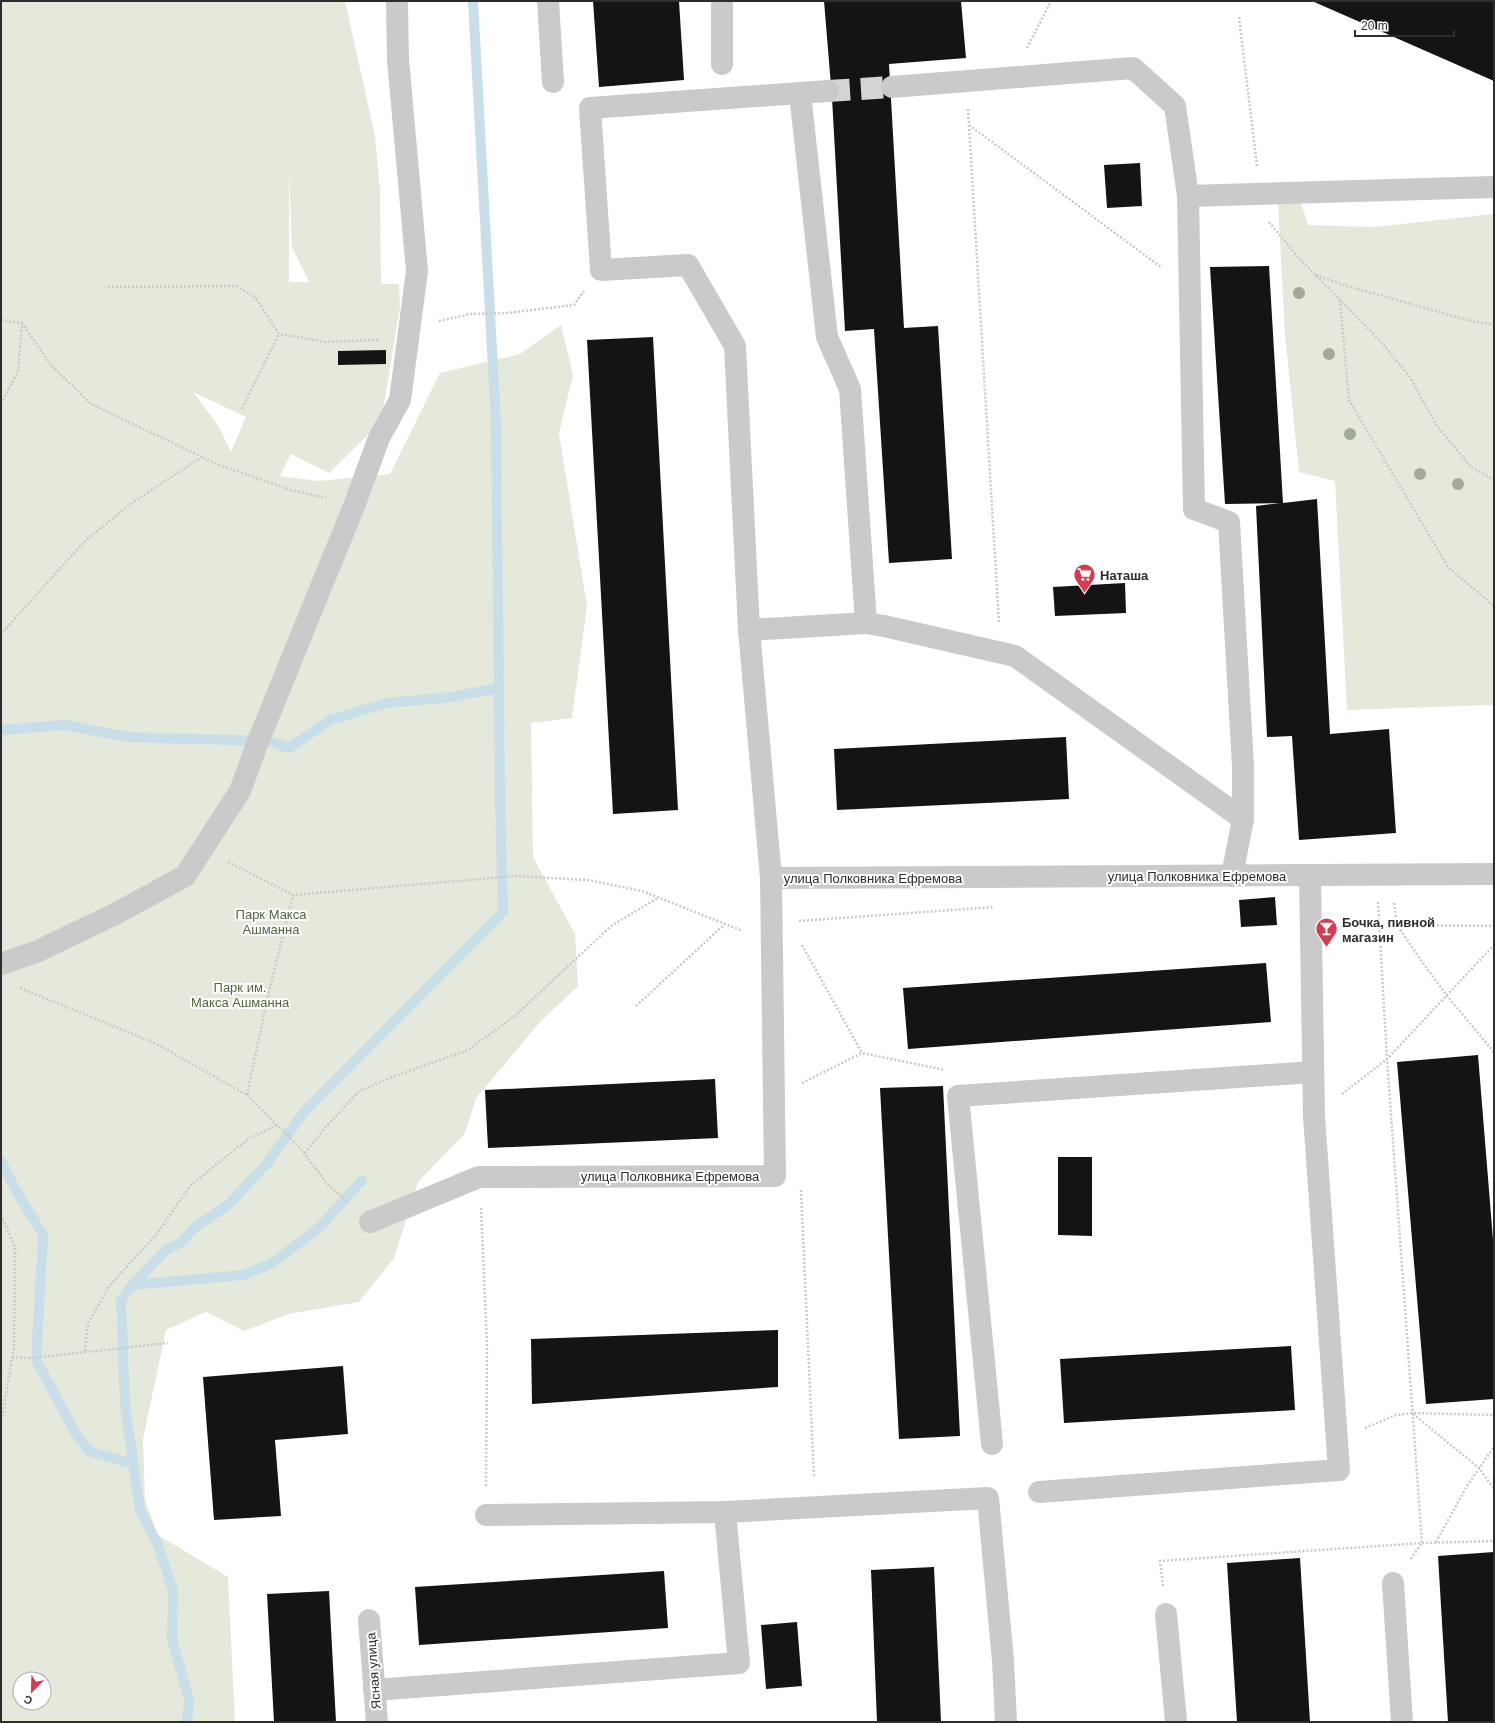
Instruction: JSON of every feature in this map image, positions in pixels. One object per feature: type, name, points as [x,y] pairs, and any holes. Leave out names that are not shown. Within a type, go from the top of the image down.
[{"type":"street","points":[[1,964],[38,951],[115,914],[185,876],[240,791],[260,736],[354,506],[379,438],[400,400],[417,271],[398,60],[397,1]]},
{"type":"street","points":[[548,1],[553,82]]},
{"type":"street","points":[[722,1],[722,64]]},
{"type":"street","points":[[892,86],[1133,68],[1175,106],[1188,196],[1194,509],[1229,522],[1243,766],[1243,819],[1232,876]]},
{"type":"street","points":[[771,878],[749,630],[735,346],[688,266],[601,270],[590,108],[828,92]]},
{"type":"street","points":[[800,94],[827,338],[850,388],[866,623]]},
{"type":"street","points":[[1188,196],[1494,187]]},
{"type":"street","points":[[749,630],[866,623],[1015,656],[1243,819]]},
{"type":"street","name":"улица Полковника Ефремова","points":[[370,1222],[479,1177],[775,1176],[771,878],[1494,874]]},
{"type":"street","points":[[1039,1492],[1339,1470],[1314,1116],[1312,1072],[1310,875]]},
{"type":"street","points":[[992,1444],[958,1096],[1312,1072]]},
{"type":"street","points":[[486,1515],[725,1512],[988,1498],[1003,1661],[1006,1722]]},
{"type":"street","points":[[374,1690],[739,1664],[725,1512]]},
{"type":"street","points":[[1393,1583],[1402,1722]]},
{"type":"street","points":[[1166,1614],[1176,1722]]},
{"type":"street","name":"Ясная улица","points":[[369,1620],[377,1722]]},
{"type":"path","points":[[1012,77],[1051,1]]},
{"type":"path","points":[[1239,17],[1253,193],[1297,256],[1381,342],[1410,377],[1436,425],[1471,467],[1494,480]]},
{"type":"path","points":[[966,81],[1000,652]]},
{"type":"path","points":[[969,125],[1190,289]]},
{"type":"path","points":[[471,314],[507,313],[574,305],[601,270]]},
{"type":"path","points":[[1314,274],[1344,285],[1471,321],[1494,325]]},
{"type":"path","points":[[108,287],[236,286],[255,297],[279,334],[325,342],[380,340]]},
{"type":"path","points":[[1340,300],[1349,400],[1448,567],[1494,606]]},
{"type":"path","points":[[1,320],[22,323],[51,365],[91,404],[219,465],[291,490],[354,506]]},
{"type":"path","points":[[1,404],[18,371],[22,323]]},
{"type":"path","points":[[242,409],[279,334]]},
{"type":"path","points":[[1,634],[86,540],[132,503],[202,457]]},
{"type":"path","points":[[203,849],[293,895],[515,876],[588,880],[642,891],[772,942]]},
{"type":"path","points":[[1383,875],[1397,925],[1447,996],[1494,1052]]},
{"type":"path","points":[[1383,875],[1387,1059],[1422,1543],[1393,1583]]},
{"type":"path","points":[[247,1095],[269,991],[293,895]]},
{"type":"path","points":[[305,1153],[358,1091],[468,1050],[515,1016],[611,926],[658,898]]},
{"type":"path","points":[[797,921],[995,907]]},
{"type":"path","points":[[636,1006],[726,924]]},
{"type":"path","points":[[1397,925],[1494,926]]},
{"type":"path","points":[[800,943],[862,1053]]},
{"type":"path","points":[[1314,1116],[1387,1059],[1494,945]]},
{"type":"path","points":[[16,986],[155,1043],[247,1095],[305,1153],[328,1185],[349,1203]]},
{"type":"path","points":[[796,1086],[862,1053],[947,1071]]},
{"type":"path","points":[[86,1352],[88,1324],[109,1286],[156,1235],[191,1185],[248,1139],[277,1125]]},
{"type":"path","points":[[479,1177],[487,1345],[486,1515]]},
{"type":"path","points":[[801,1189],[815,1507]]},
{"type":"path","points":[[1,1215],[15,1247],[14,1347],[1,1423]]},
{"type":"path","points":[[12,1357],[31,1358],[168,1343]]},
{"type":"path","points":[[1412,1413],[1478,1468],[1494,1489]]},
{"type":"path","points":[[1337,1440],[1396,1415],[1412,1413],[1494,1415]]},
{"type":"path","points":[[1435,1542],[1478,1468],[1494,1447]]},
{"type":"path","points":[[1160,1560],[1435,1542],[1494,1541]]},
{"type":"green space","name":"Парк Макса Ашманна","points":[[1,1],[345,1],[375,136],[380,190],[381,284],[399,284],[400,307],[381,422],[329,473],[291,454],[280,476],[319,481],[390,474],[440,373],[520,354],[561,325],[573,375],[559,433],[587,606],[572,718],[531,723],[533,857],[575,934],[578,986],[541,1021],[476,1098],[465,1133],[418,1182],[394,1258],[359,1302],[288,1314],[244,1331],[206,1312],[166,1330],[143,1439],[145,1500],[158,1535],[228,1577],[235,1722],[1,1722]],"holes":[[[289,170],[292,247],[309,282],[289,282]],[[193,392],[246,417],[231,452],[219,427]]]},
{"type":"green space","points":[[1301,203],[1308,225],[1374,227],[1494,214],[1494,705],[1347,710],[1335,481],[1299,472],[1285,334],[1278,204]]},
{"type":"building","points":[[593,1],[679,1],[684,80],[599,87]]},
{"type":"building","points":[[824,1],[961,1],[966,58],[889,64],[904,328],[938,326],[952,559],[889,563],[874,329],[845,331],[832,98]]},
{"type":"building","points":[[1312,1],[1494,1],[1494,81]]},
{"type":"building","points":[[1140,163],[1142,206],[1107,208],[1104,165]]},
{"type":"building","points":[[1269,266],[1283,503],[1317,499],[1330,734],[1389,729],[1396,833],[1299,840],[1292,736],[1267,737],[1256,506],[1280,503],[1225,504],[1210,267]]},
{"type":"building","points":[[653,337],[678,810],[613,814],[587,340]]},
{"type":"building","points":[[386,350],[386,364],[338,365],[338,351]]},
{"type":"building","points":[[1125,583],[1126,613],[1055,616],[1053,587]]},
{"type":"building","points":[[1066,737],[1069,799],[837,810],[834,749]]},
{"type":"building","points":[[1275,897],[1277,925],[1241,927],[1239,900]]},
{"type":"building","points":[[1266,963],[1271,1022],[908,1049],[903,988]]},
{"type":"building","points":[[1478,1055],[1494,1252],[1494,1399],[1426,1404],[1397,1062]]},
{"type":"building","points":[[715,1079],[718,1138],[488,1148],[485,1090]]},
{"type":"building","points":[[943,1086],[960,1436],[899,1439],[880,1088]]},
{"type":"building","points":[[1058,1157],[1092,1157],[1092,1236],[1058,1235]]},
{"type":"building","points":[[778,1330],[778,1387],[532,1404],[531,1339]]},
{"type":"building","points":[[1291,1346],[1295,1410],[1064,1423],[1060,1359]]},
{"type":"building","points":[[343,1366],[348,1434],[275,1440],[281,1516],[214,1520],[203,1377]]},
{"type":"building","points":[[1494,1552],[1494,1722],[1448,1722],[1438,1556]]},
{"type":"building","points":[[1300,1558],[1310,1722],[1237,1722],[1227,1563]]},
{"type":"building","points":[[934,1567],[941,1722],[877,1722],[871,1570]]},
{"type":"building","points":[[664,1571],[668,1628],[419,1645],[415,1587]]},
{"type":"building","points":[[329,1591],[336,1722],[274,1722],[267,1594]]},
{"type":"building","points":[[797,1622],[802,1686],[766,1689],[761,1625]]},
{"type":"waterway","points":[[187,1722],[189,1700],[172,1639],[173,1590],[158,1545],[140,1510],[125,1405],[121,1300],[132,1285],[166,1250],[182,1242],[195,1227],[229,1204],[268,1162],[303,1113],[503,912],[500,799],[496,423],[473,1]]},
{"type":"waterway","points":[[1,730],[65,725],[128,737],[269,741],[289,748],[330,720],[387,703],[452,697],[499,688]]},
{"type":"waterway","points":[[1,1161],[14,1187],[43,1235],[36,1360],[75,1432],[89,1451],[133,1464]]},
{"type":"waterway","points":[[132,1285],[243,1275],[271,1264],[320,1227],[362,1180]]},
{"type":"tunnel","points":[[828,91],[892,87]]},
{"type":"place","name":"Наташа","points":[[1084,594]]},
{"type":"place","name":"Бочка, пивной магазин","points":[[1327,948]]},
{"type":"park label","name":"Парк им. Макса Ашманна","points":[[240,994]]}]
